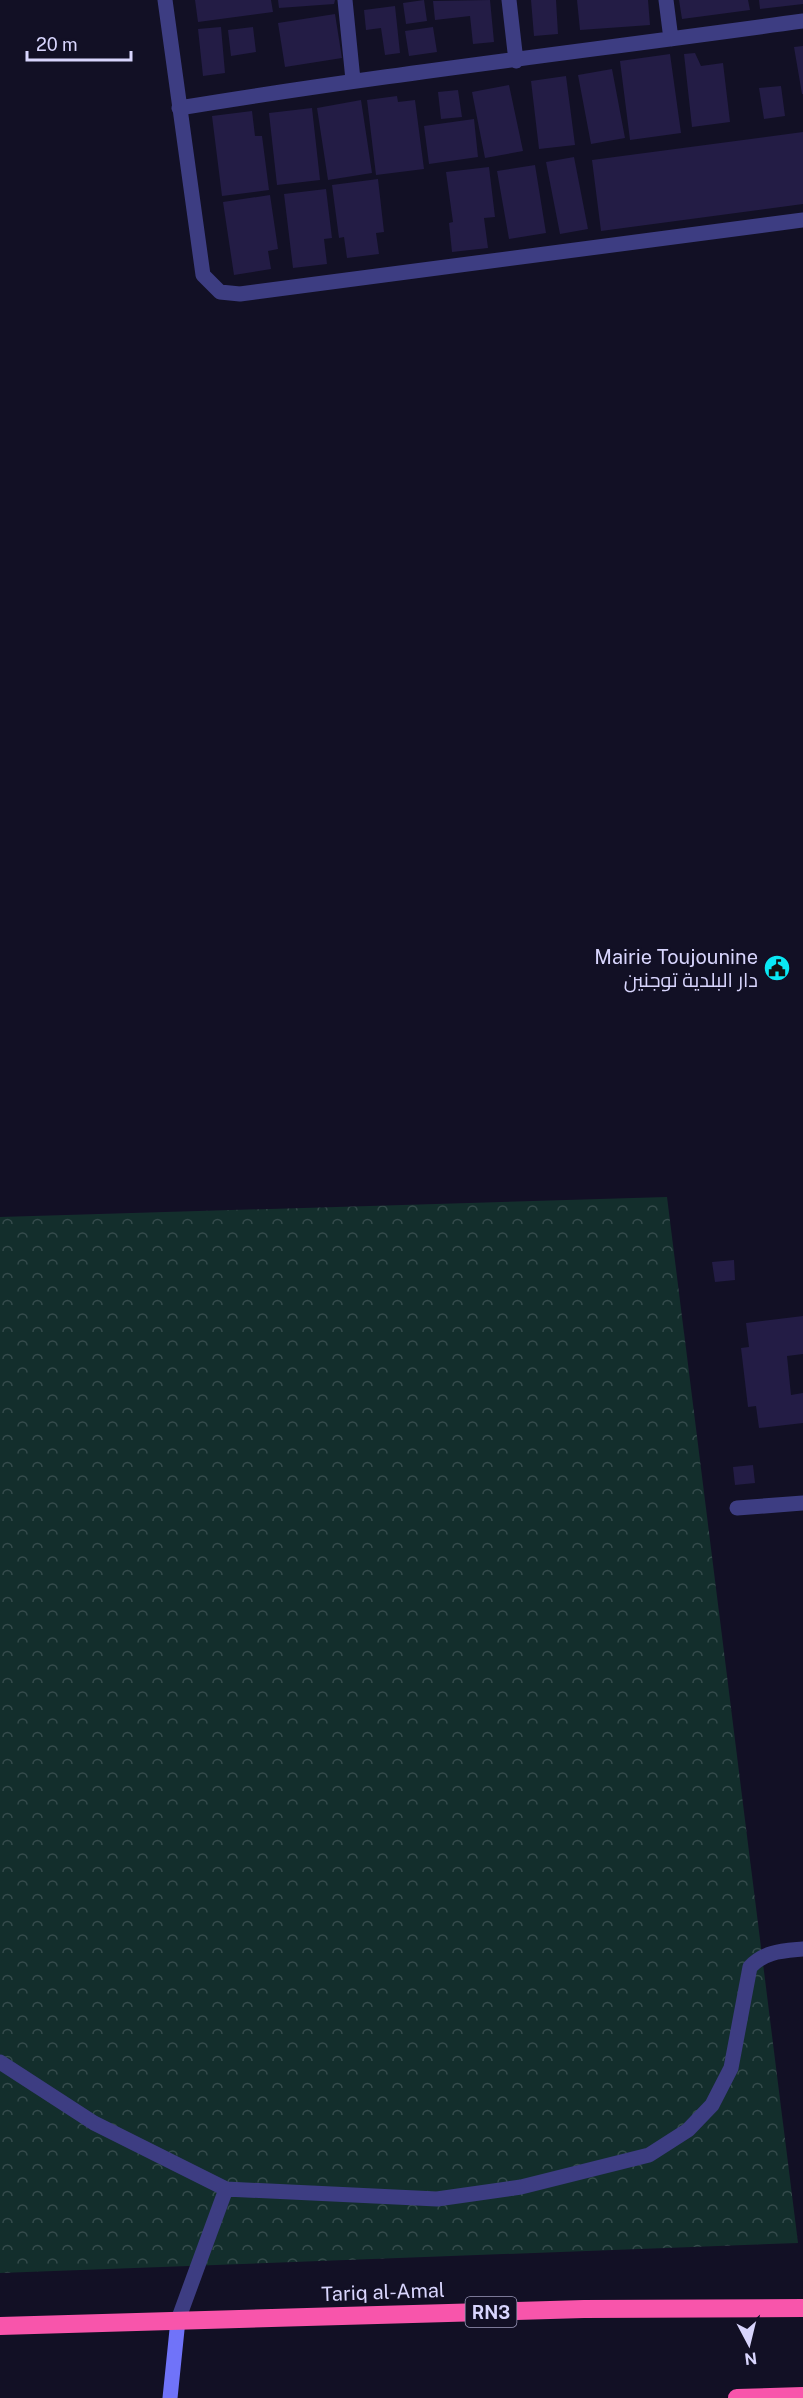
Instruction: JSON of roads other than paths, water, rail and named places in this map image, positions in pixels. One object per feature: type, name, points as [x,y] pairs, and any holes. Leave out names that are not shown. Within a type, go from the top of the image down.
[{"type":"highway","name":"Tariq al-Amal","points":[[0,2326],[584,2309],[803,2308]]},
{"type":"highway","points":[[737,2398],[803,2396]]},
{"type":"street","points":[[165,0],[202,275],[219,292],[240,294],[803,219]]},
{"type":"street","points":[[345,0],[353,80]]},
{"type":"street","points":[[509,0],[516,61]]},
{"type":"street","points":[[666,0],[671,39]]},
{"type":"street","points":[[179,108],[353,80],[516,61],[803,21]]},
{"type":"street","points":[[737,1508],[803,1503]]},
{"type":"street","points":[[0,2062],[94,2123],[226,2189],[437,2199],[521,2187],[649,2155],[688,2130],[712,2105],[731,2068],[750,1967],[759,1958],[774,1952],[803,1949]]},
{"type":"street","points":[[170,2398],[178,2320],[226,2189]]},
{"type":"place","name":"Mairie Toujounine دار البلدية توجنين","points":[[777,968]]}]
